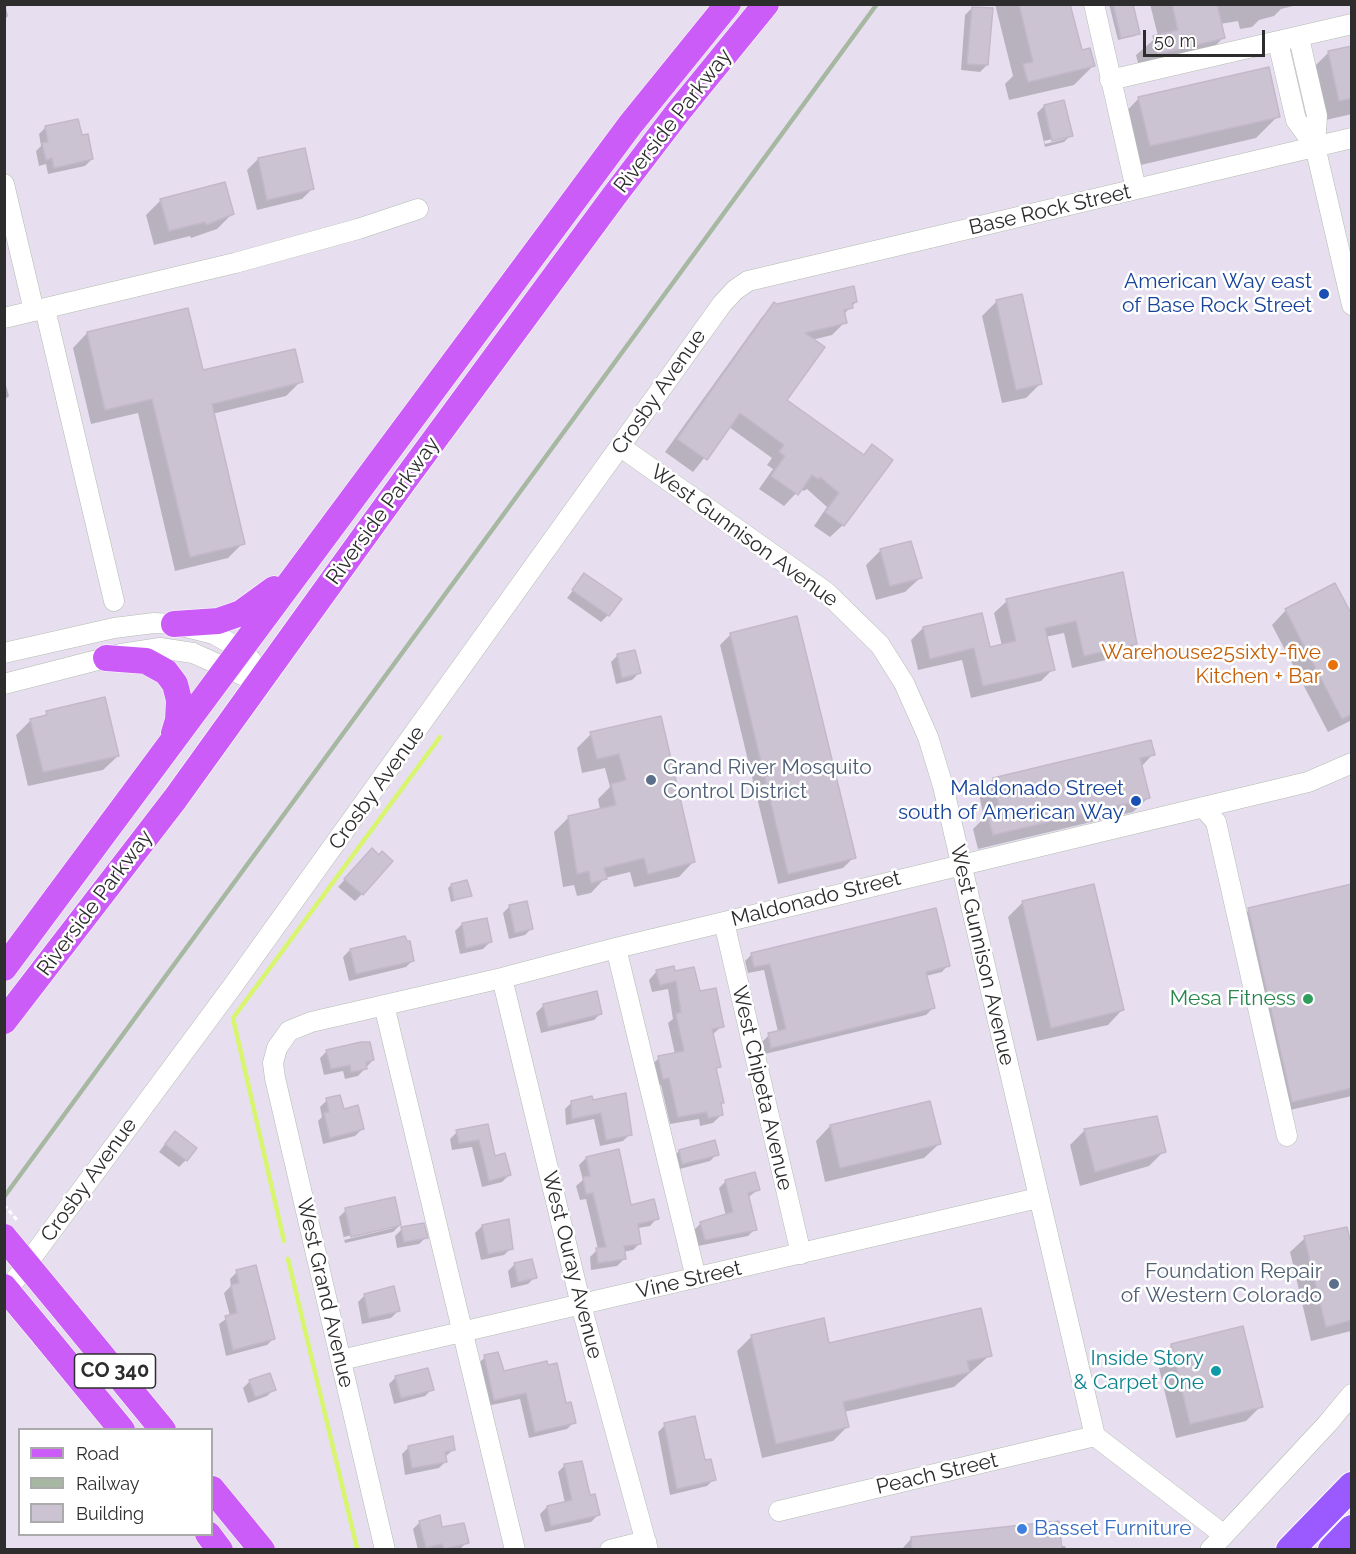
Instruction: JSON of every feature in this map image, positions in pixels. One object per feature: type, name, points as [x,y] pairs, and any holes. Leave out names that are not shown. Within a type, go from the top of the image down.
[{"type":"highway","points":[[1290,1550],[1352,1486]]},
{"type":"highway","points":[[1332,1550],[1352,1529]]},
{"type":"main road","name":"Riverside Parkway","points":[[4,968],[630,125],[728,4]]},
{"type":"main road","name":"Riverside Parkway","points":[[4,1021],[85,918],[262,680],[404,481],[614,196],[678,111],[766,4]]},
{"type":"main road","points":[[174,624],[218,621],[241,613],[263,599],[304,563]]},
{"type":"main road","points":[[106,658],[146,661],[166,672],[172,680],[179,700],[179,711],[171,741]]},
{"type":"main road","name":"CO 340","points":[[4,1237],[161,1428]]},
{"type":"main road","name":"CO 340","points":[[4,1287],[120,1428]]},
{"type":"main road","points":[[213,1490],[261,1550]]},
{"type":"main road","points":[[210,1536],[220,1550]]},
{"type":"street","points":[[1094,4],[1136,189]]},
{"type":"street","points":[[1110,80],[1352,24]]},
{"type":"street","points":[[1299,38],[1317,116],[1315,146],[1352,305]]},
{"type":"street","points":[[1278,42],[1296,120],[1315,146]]},
{"type":"street","name":"Base Rock Street","points":[[748,281],[1352,138]]},
{"type":"street","points":[[4,184],[114,601]]},
{"type":"street","points":[[4,318],[235,263],[358,229],[418,209]]},
{"type":"street","name":"Crosby Avenue","points":[[4,1295],[410,742],[722,304],[748,281]]},
{"type":"street","name":"West Gunnison Avenue","points":[[621,447],[826,592],[880,645],[904,683],[928,737],[943,786],[1095,1436]]},
{"type":"street","points":[[4,652],[114,628],[154,623],[174,624],[214,634],[233,658],[262,680]]},
{"type":"street","points":[[4,684],[142,650],[177,649],[203,656],[233,658]]},
{"type":"street","name":"Maldonado Street","points":[[283,1038],[299,1025],[502,978],[961,864],[1308,783],[1352,763]]},
{"type":"street","points":[[1203,807],[1216,822],[1287,1136]]},
{"type":"street","name":"West Chipeta Avenue","points":[[723,922],[801,1254]]},
{"type":"street","points":[[616,948],[696,1278]]},
{"type":"street","name":"West Ouray Avenue","points":[[502,978],[581,1305],[647,1545]]},
{"type":"street","points":[[384,1005],[515,1550]]},
{"type":"street","name":"West Grand Avenue","points":[[283,1038],[277,1048],[273,1063],[275,1078],[385,1550]]},
{"type":"street","name":"Vine Street","points":[[340,1360],[1038,1198]]},
{"type":"street","points":[[1210,1550],[1352,1394]]},
{"type":"street","points":[[1095,1436],[1224,1535]]},
{"type":"street","name":"Peach Street","points":[[778,1511],[1095,1436]]},
{"type":"street","points":[[610,1550],[647,1545]]},
{"type":"building","points":[[1019,4],[1070,4],[1082,50],[1090,48],[1095,66],[1028,82],[1023,64],[1033,62]]},
{"type":"building","points":[[1113,4],[1133,4],[1140,34],[1121,38]]},
{"type":"building","points":[[1172,4],[1217,4],[1225,38],[1158,54],[1153,36],[1178,30]]},
{"type":"building","points":[[972,7],[993,8],[988,65],[967,64]]},
{"type":"building","points":[[1352,46],[1352,98],[1339,101],[1328,51]]},
{"type":"building","points":[[1269,67],[1280,117],[1150,146],[1138,97]]},
{"type":"building","points":[[1064,100],[1073,136],[1052,141],[1044,105]]},
{"type":"building","points":[[78,119],[82,135],[88,134],[93,159],[54,168],[52,158],[46,160],[42,143],[48,142],[45,126]]},
{"type":"building","points":[[305,148],[314,189],[267,200],[258,158]]},
{"type":"building","points":[[225,182],[234,214],[206,225],[205,222],[169,231],[160,199]]},
{"type":"building","points":[[854,286],[857,302],[852,303],[853,308],[844,310],[847,323],[805,333],[825,347],[787,400],[864,455],[872,444],[893,460],[844,526],[825,512],[839,493],[820,477],[818,479],[812,475],[798,495],[771,476],[785,456],[779,452],[784,445],[740,413],[707,460],[677,439],[774,302],[777,304]]},
{"type":"building","points":[[1022,294],[1042,384],[1016,390],[996,300]]},
{"type":"building","points":[[188,308],[203,370],[295,349],[303,382],[212,404],[245,544],[190,557],[152,399],[105,410],[87,332]]},
{"type":"building","points":[[911,541],[922,578],[890,586],[880,549]]},
{"type":"building","points":[[1123,572],[1137,644],[1084,656],[1076,621],[1045,628],[1055,670],[983,686],[974,648],[930,659],[923,627],[982,613],[990,647],[1016,641],[1006,599]]},
{"type":"building","points":[[584,573],[622,599],[609,616],[572,590]]},
{"type":"building","name":"Warehouse25sixty-five Kitchen + Bar","points":[[1335,583],[1352,615],[1352,714],[1342,719],[1285,609]]},
{"type":"building","points":[[797,616],[856,858],[788,874],[730,633]]},
{"type":"building","points":[[635,650],[641,673],[622,678],[617,654]]},
{"type":"building","points":[[105,697],[119,756],[43,772],[30,719],[47,715],[46,711]]},
{"type":"building","name":"Grand River Mosquito Control District","points":[[661,716],[695,862],[648,874],[644,858],[604,868],[607,879],[591,883],[589,871],[577,874],[568,816],[616,805],[611,784],[626,780],[619,754],[597,759],[590,732]]},
{"type":"building","points":[[1151,740],[1155,755],[1140,758],[1150,798],[993,835],[987,813],[1000,810],[993,778]]},
{"type":"building","points":[[372,848],[379,855],[382,851],[393,861],[363,895],[344,879]]},
{"type":"building","points":[[467,880],[472,896],[454,900],[451,884]]},
{"type":"building","points":[[1094,884],[1124,1010],[1051,1028],[1022,901]]},
{"type":"building","name":"Mesa Fitness","points":[[1352,884],[1352,1088],[1292,1102],[1248,908]]},
{"type":"building","points":[[527,901],[533,929],[515,933],[509,905]]},
{"type":"building","points":[[936,908],[950,966],[926,972],[935,1008],[771,1048],[768,1033],[786,1029],[770,964],[754,967],[751,953]]},
{"type":"building","points":[[487,918],[492,942],[466,948],[462,923]]},
{"type":"building","points":[[405,936],[407,941],[410,941],[414,961],[356,974],[350,949]]},
{"type":"building","points":[[674,966],[675,971],[694,967],[700,991],[716,988],[724,1027],[712,1029],[721,1067],[716,1068],[724,1103],[721,1103],[723,1115],[708,1118],[707,1112],[678,1117],[669,1078],[663,1079],[658,1056],[684,1051],[676,1014],[681,1012],[676,981],[660,985],[656,970]]},
{"type":"building","points":[[597,991],[602,1014],[548,1027],[543,1004]]},
{"type":"building","points":[[370,1042],[374,1060],[366,1062],[367,1069],[351,1072],[350,1065],[331,1069],[326,1050]]},
{"type":"building","points":[[626,1093],[632,1135],[606,1140],[601,1113],[572,1119],[571,1101],[592,1096],[593,1100]]},
{"type":"building","points":[[340,1095],[344,1109],[358,1105],[364,1129],[330,1138],[324,1113],[329,1112],[326,1098]]},
{"type":"building","points":[[930,1101],[941,1144],[840,1168],[830,1125]]},
{"type":"building","points":[[1157,1116],[1166,1152],[1095,1172],[1084,1129]]},
{"type":"building","points":[[488,1124],[495,1156],[505,1153],[511,1175],[489,1181],[479,1140],[459,1143],[456,1130]]},
{"type":"building","points":[[175,1131],[197,1148],[187,1161],[165,1144]]},
{"type":"building","points":[[715,1140],[719,1155],[682,1164],[679,1150]]},
{"type":"building","points":[[619,1149],[631,1205],[654,1199],[659,1219],[638,1224],[641,1244],[624,1246],[626,1259],[598,1263],[596,1248],[606,1247],[593,1193],[586,1194],[583,1177],[590,1176],[586,1157]]},
{"type":"building","points":[[755,1172],[760,1190],[748,1193],[757,1230],[705,1240],[700,1222],[733,1212],[725,1180]]},
{"type":"building","points":[[395,1197],[401,1225],[351,1237],[345,1208]]},
{"type":"building","points":[[509,1219],[513,1249],[488,1254],[482,1225]]},
{"type":"building","points":[[424,1223],[428,1238],[404,1242],[401,1227]]},
{"type":"building","name":"Foundation Repair of Western Colorado","points":[[1347,1227],[1352,1249],[1352,1320],[1326,1327],[1304,1236]]},
{"type":"building","points":[[532,1259],[537,1278],[518,1282],[514,1263]]},
{"type":"building","points":[[256,1265],[275,1339],[233,1350],[225,1316],[237,1313],[231,1285],[239,1283],[236,1270]]},
{"type":"building","points":[[394,1286],[400,1311],[369,1318],[364,1294]]},
{"type":"building","points":[[981,1308],[992,1356],[967,1361],[970,1372],[843,1402],[849,1427],[776,1444],[751,1335],[824,1318],[829,1343]]},
{"type":"building","name":"Inside Story & Carpet One","points":[[1243,1326],[1263,1407],[1190,1424],[1171,1344]]},
{"type":"building","points":[[498,1352],[504,1371],[547,1361],[548,1365],[557,1363],[566,1403],[571,1402],[576,1423],[535,1432],[526,1393],[494,1400],[484,1355]]},
{"type":"building","points":[[428,1368],[434,1390],[401,1398],[395,1376]]},
{"type":"building","points":[[270,1373],[276,1390],[255,1397],[249,1380]]},
{"type":"building","points":[[695,1416],[705,1460],[711,1459],[716,1480],[677,1489],[664,1423]]},
{"type":"building","points":[[453,1436],[455,1450],[445,1452],[447,1462],[412,1468],[408,1446]]},
{"type":"building","points":[[582,1461],[590,1495],[595,1494],[600,1515],[551,1526],[547,1506],[572,1500],[564,1464]]},
{"type":"building","points":[[440,1515],[442,1527],[464,1523],[469,1543],[444,1549],[442,1544],[426,1548],[419,1521]]},
{"type":"building","name":"Basset Furniture","points":[[1059,1521],[1062,1550],[912,1550],[911,1537]]},
{"type":"waterway","points":[[284,1241],[233,1018],[440,737]]},
{"type":"waterway","points":[[288,1259],[357,1548]]},
{"type":"railway","points":[[4,1197],[877,4]]},
{"type":"place","name":"American Way east of Base Rock Street","points":[[1324,294]]},
{"type":"place","name":"Warehouse25sixty-five Kitchen + Bar","points":[[1333,665]]},
{"type":"place","name":"Grand River Mosquito Control District","points":[[651,780]]},
{"type":"place","name":"Maldonado Street south of American Way","points":[[1136,801]]},
{"type":"place","name":"Mesa Fitness","points":[[1308,999]]},
{"type":"place","name":"Foundation Repair of Western Colorado","points":[[1334,1284]]},
{"type":"place","name":"Inside Story & Carpet One","points":[[1216,1371]]},
{"type":"place","name":"Basset Furniture","points":[[1022,1529]]}]
